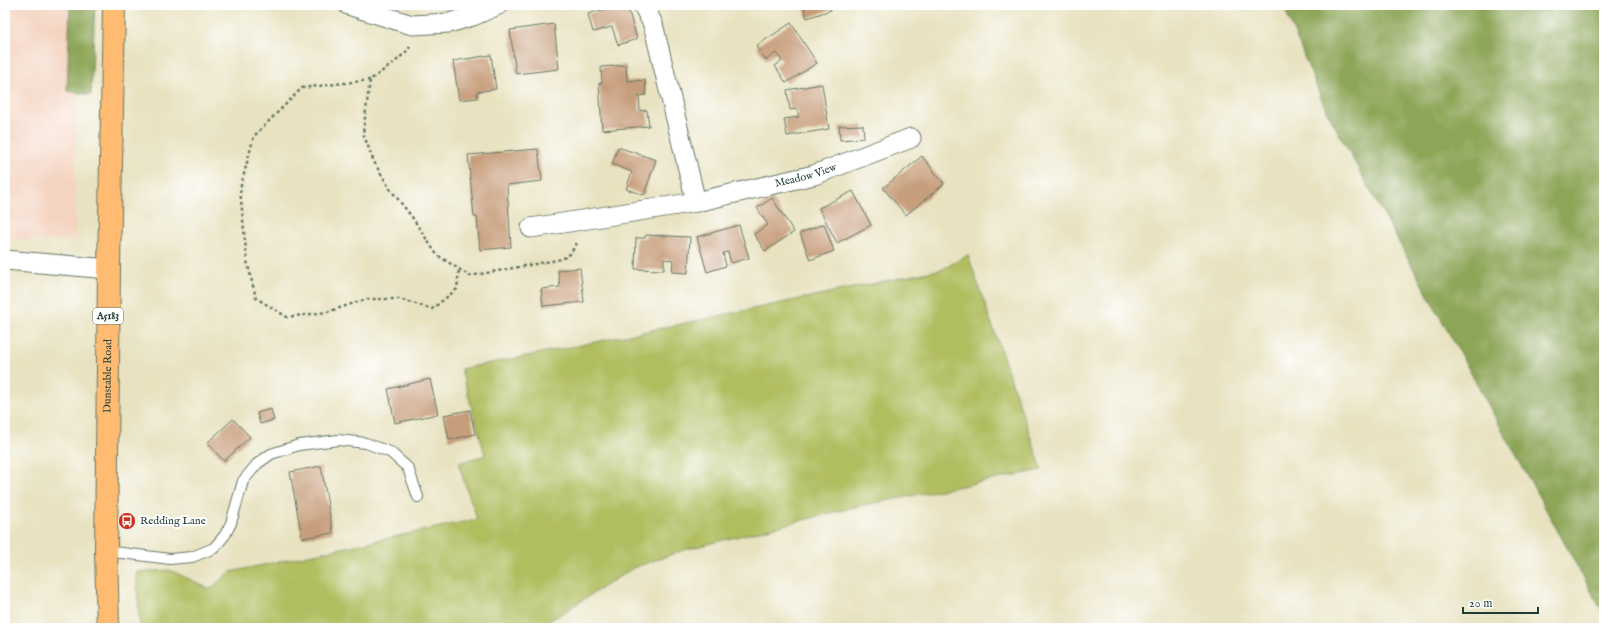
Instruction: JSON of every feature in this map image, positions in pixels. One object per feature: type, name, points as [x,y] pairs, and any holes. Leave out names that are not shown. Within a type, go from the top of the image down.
[{"type":"main road","name":"Dunstable Road","points":[[108,628],[106,551],[108,269],[114,5]]},
{"type":"street","points":[[348,5],[412,25],[449,23],[473,16],[498,5]]},
{"type":"street","points":[[643,5],[653,24],[696,202]]},
{"type":"street","name":"Meadow View","points":[[531,228],[696,202],[814,175],[911,138]]},
{"type":"street","points":[[5,260],[108,269]]},
{"type":"lane","points":[[106,551],[170,559],[192,557],[214,548],[225,535],[231,523],[243,481],[257,464],[270,454],[299,445],[338,440],[366,443],[390,452],[408,468],[418,497]]},
{"type":"path","points":[[412,25],[409,49],[395,62],[370,80],[302,88],[254,136],[240,189],[247,261],[256,298],[287,317],[327,312],[367,299],[399,300],[432,309],[457,289],[459,269]]},
{"type":"path","points":[[370,80],[363,134],[374,162],[390,189],[412,217],[437,255],[470,276],[562,259],[570,254],[577,245],[578,239],[574,221]]},
{"type":"shaded area","points":[[5,5],[77,5],[75,241],[5,239]]},
{"type":"green space","points":[[70,5],[95,5],[91,95],[67,91]]},
{"type":"green space","points":[[1283,5],[1604,5],[1604,615],[1326,110]]},
{"type":"green space","points":[[968,255],[1042,470],[855,507],[684,550],[633,568],[556,617],[534,628],[140,628],[136,572],[170,570],[210,589],[230,572],[477,519],[458,463],[485,455],[461,369],[943,269]]},
{"type":"building","points":[[618,5],[627,5],[637,39],[618,45],[612,27],[593,32],[588,14]]},
{"type":"building","points":[[803,5],[830,5],[831,10],[807,18]]},
{"type":"building","points":[[791,23],[817,63],[786,83],[775,66],[782,61],[776,53],[766,60],[756,46]]},
{"type":"building","points":[[554,24],[559,69],[516,74],[510,30]]},
{"type":"building","points":[[491,55],[496,89],[477,92],[477,98],[459,100],[453,61]]},
{"type":"building","points":[[626,65],[627,81],[645,80],[646,95],[639,96],[640,111],[647,110],[649,126],[602,130],[599,83],[602,83],[601,67]]},
{"type":"building","points":[[822,84],[829,129],[787,136],[784,119],[799,117],[797,109],[790,110],[787,90]]},
{"type":"building","points":[[863,125],[864,138],[840,140],[839,126]]},
{"type":"building","points":[[618,147],[656,160],[644,195],[626,189],[632,172],[612,164]]},
{"type":"building","points":[[538,149],[542,181],[507,185],[511,247],[480,250],[477,217],[474,217],[468,155]]},
{"type":"building","points":[[922,156],[944,184],[906,215],[883,188]]},
{"type":"building","points":[[853,191],[871,225],[837,243],[819,208]]},
{"type":"building","points":[[772,198],[794,232],[765,251],[754,234],[768,225],[757,208]]},
{"type":"building","points":[[824,224],[834,251],[810,260],[800,233]]},
{"type":"building","points":[[739,225],[749,258],[731,263],[728,252],[723,253],[726,266],[707,272],[697,237]]},
{"type":"building","points":[[646,235],[690,237],[688,273],[672,272],[673,260],[664,259],[664,270],[635,269],[636,238],[645,238]]},
{"type":"building","points":[[580,268],[584,302],[543,306],[541,289],[560,287],[558,270]]},
{"type":"building","points":[[430,379],[438,414],[395,423],[388,389]]},
{"type":"building","points":[[271,409],[274,420],[260,424],[257,413]]},
{"type":"building","points":[[470,410],[475,434],[449,440],[444,415]]},
{"type":"building","points":[[233,419],[250,437],[224,461],[207,443]]},
{"type":"building","points":[[321,466],[333,533],[302,538],[290,472]]},
{"type":"place","name":"Redding Lane","points":[[127,521]]}]
